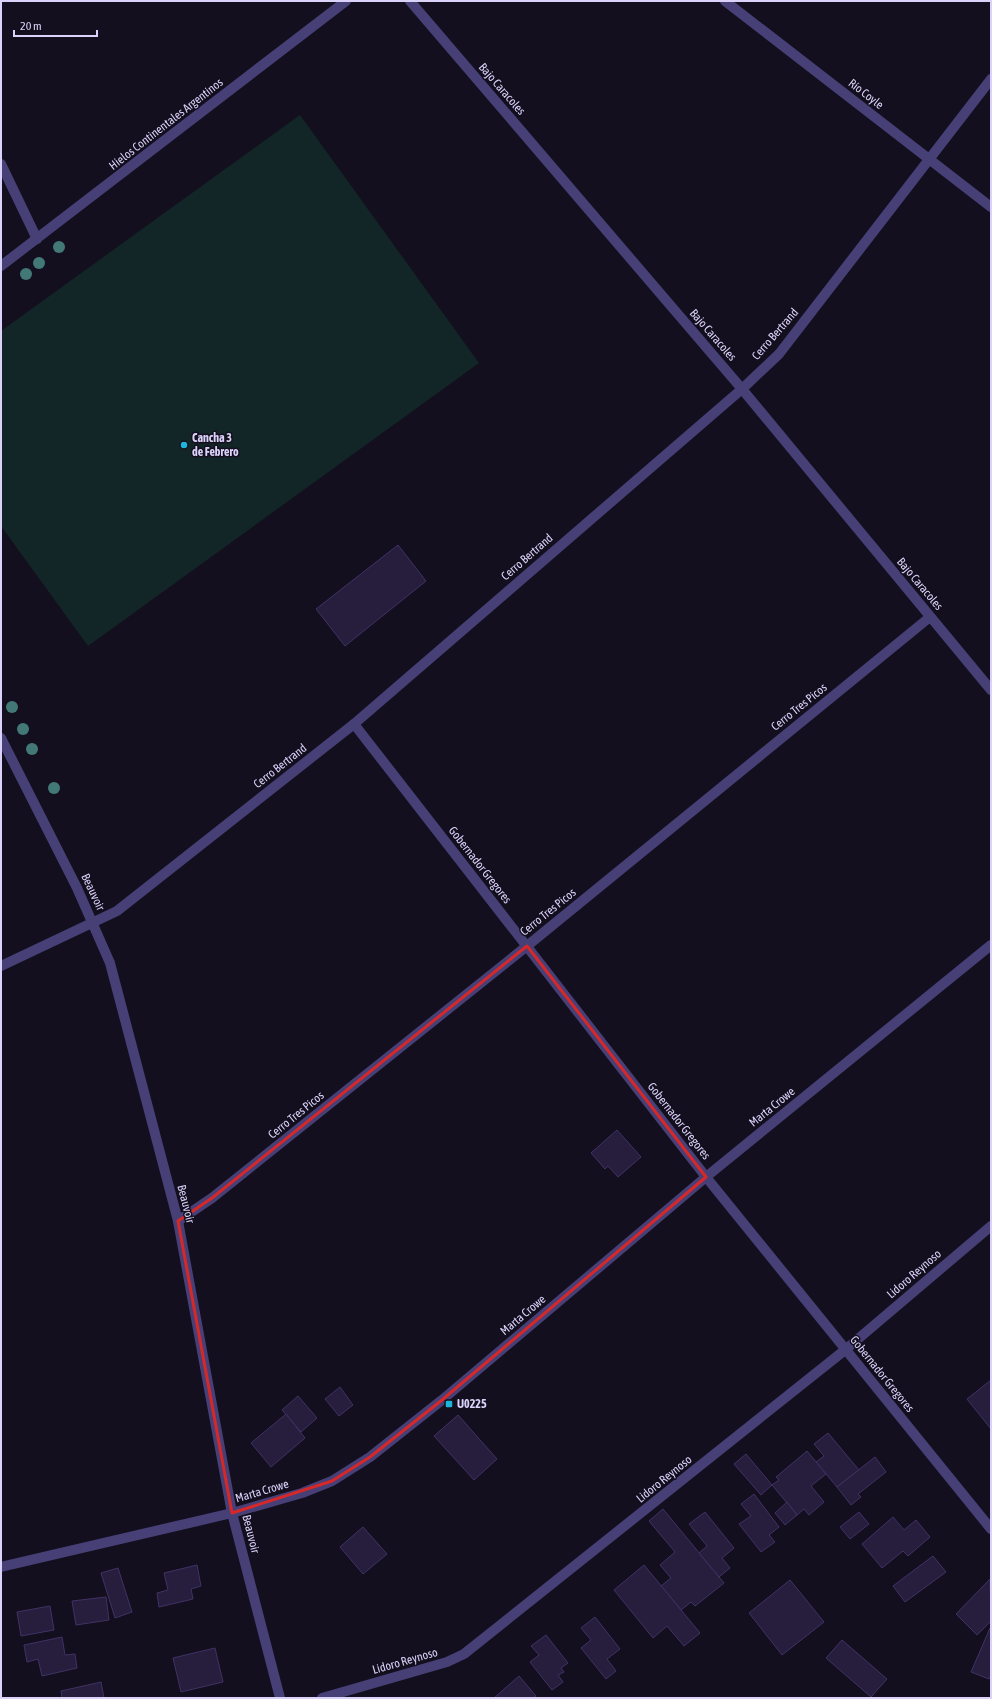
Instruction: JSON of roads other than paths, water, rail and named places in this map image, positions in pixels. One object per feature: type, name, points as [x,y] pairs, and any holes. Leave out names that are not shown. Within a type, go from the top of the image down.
[{"type":"street","name":"Hielos Continentales Argentinos","points":[[1,266],[346,1]]},
{"type":"street","name":"Bajo Caracoles","points":[[410,1],[742,389],[991,690]]},
{"type":"street","name":"Río Coyle","points":[[725,1],[991,207]]},
{"type":"street","name":"Cerro Bertrand","points":[[1,966],[93,924],[117,911],[354,724],[742,389],[779,354],[991,79]]},
{"type":"street","points":[[1,164],[37,239]]},
{"type":"street","name":"Cerro Tres Picos","points":[[178,1221],[212,1198],[527,946],[930,617]]},
{"type":"street","name":"Gobernador Gregores","points":[[354,724],[706,1177],[991,1529]]},
{"type":"street","name":"Beauvoir","points":[[1,738],[77,888],[110,963],[178,1221],[232,1513],[280,1698]]},
{"type":"street","name":"Marta Crowe","points":[[1,1567],[232,1513],[302,1493],[326,1483],[370,1457],[442,1400],[706,1177],[991,945]]},
{"type":"street","name":"Lidoro Reynoso","points":[[322,1698],[447,1662],[464,1654],[845,1350],[991,1226]]},
{"type":"place","name":"Cancha 3 de Febrero","points":[[184,445]]},
{"type":"place","name":"U0225","points":[[449,1404]]}]
